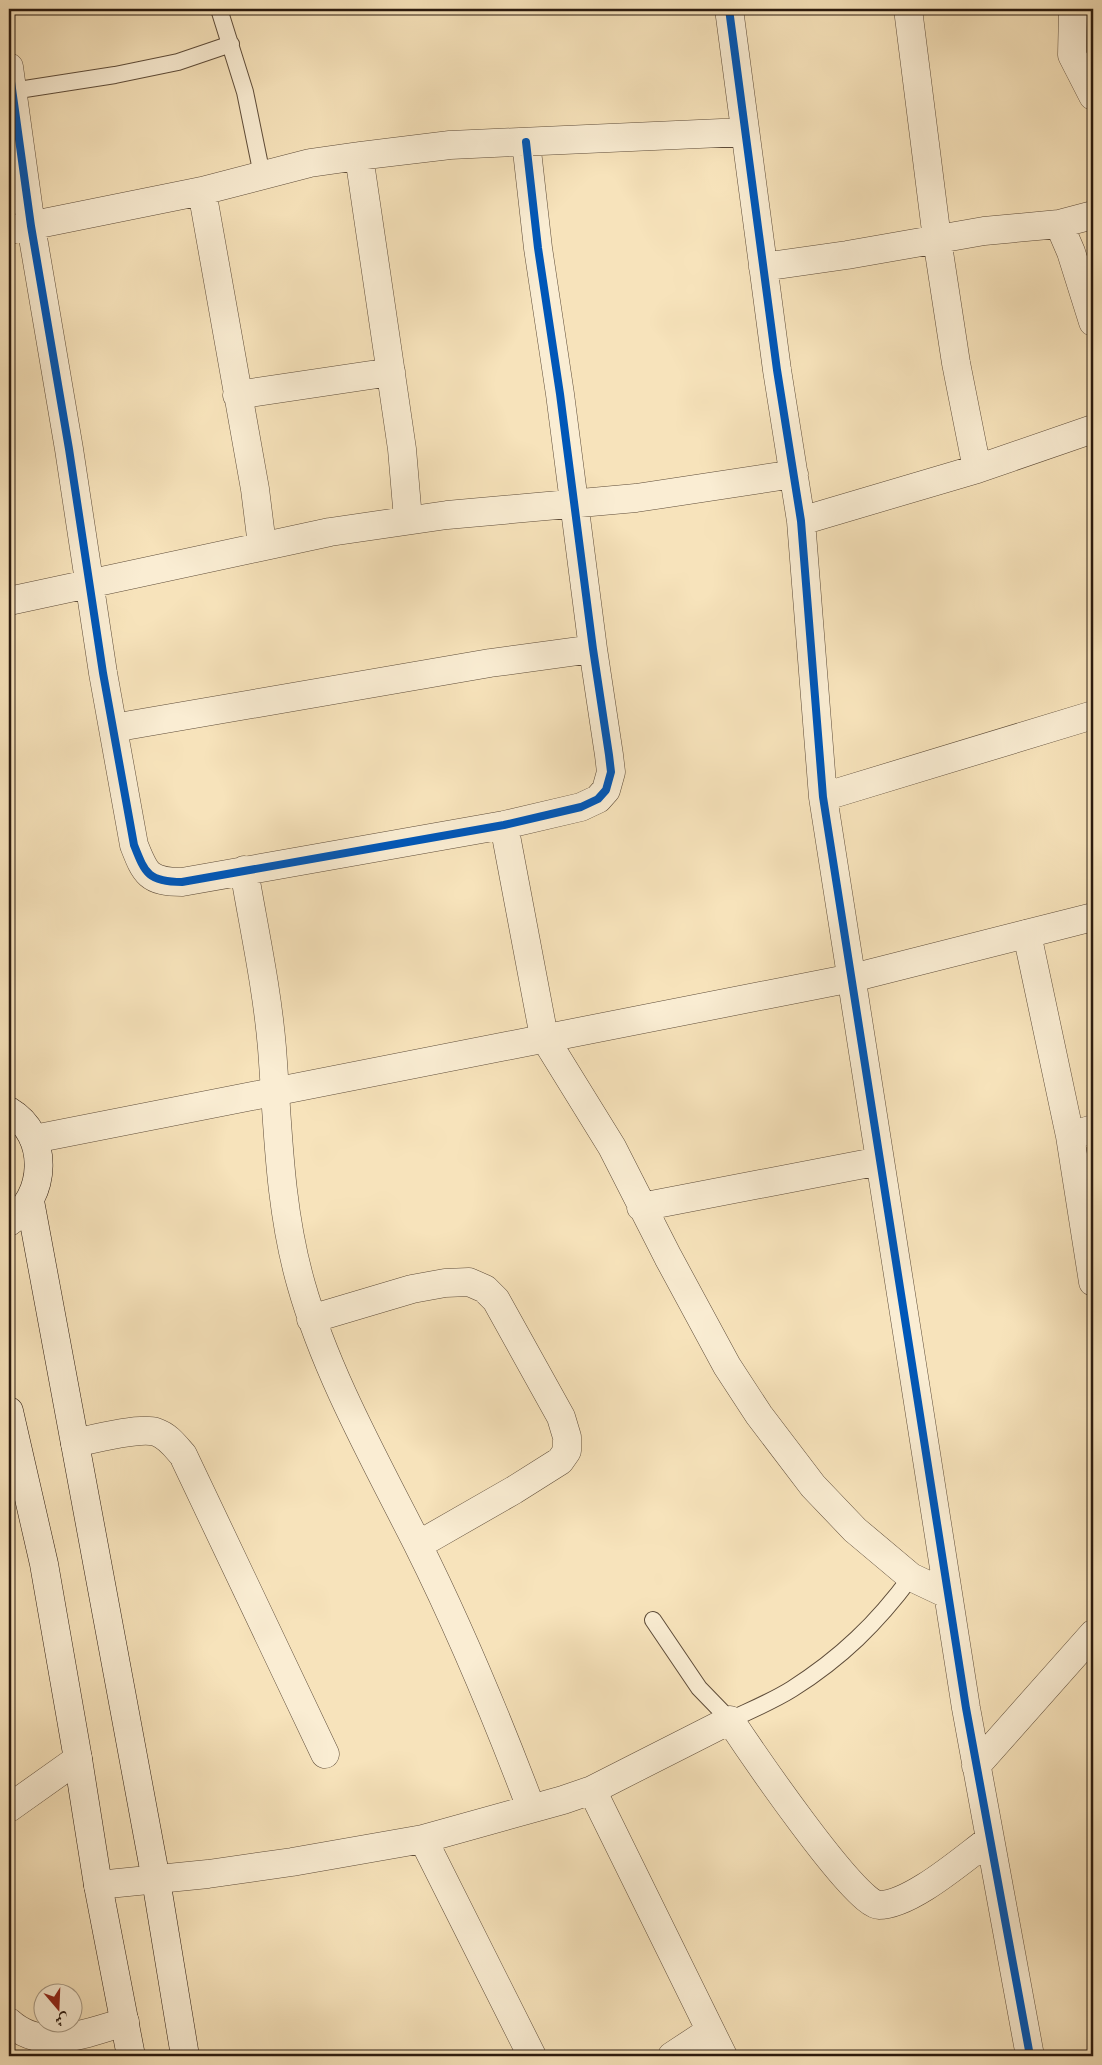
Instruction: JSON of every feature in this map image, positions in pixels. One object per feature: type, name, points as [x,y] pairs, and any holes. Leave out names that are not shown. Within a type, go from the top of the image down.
[{"type":"street","points":[[729,9],[744,132],[801,521],[823,797],[947,1594],[989,1840],[1030,2056]]},
{"type":"street","points":[[908,9],[956,363],[977,469]]},
{"type":"street","points":[[1073,9],[1072,55],[1093,96]]},
{"type":"street","points":[[11,79],[20,228],[90,584],[103,673],[134,844],[142,866],[150,876],[169,882],[182,882],[504,825],[581,806],[598,799],[606,790],[611,772],[609,755],[538,248],[526,142]]},
{"type":"street","points":[[20,228],[202,191],[310,163],[359,156],[450,145],[744,132]]},
{"type":"street","points":[[359,156],[402,449],[408,519]]},
{"type":"street","points":[[202,191],[255,489],[262,545]]},
{"type":"street","points":[[763,267],[984,231],[1059,224],[1093,215]]},
{"type":"street","points":[[1059,224],[1071,252],[1093,322]]},
{"type":"street","points":[[237,395],[390,372]]},
{"type":"street","points":[[801,521],[977,469],[1093,429]]},
{"type":"street","points":[[9,601],[262,545],[408,519],[636,498],[794,474]]},
{"type":"street","points":[[113,728],[481,664],[593,649]]},
{"type":"street","points":[[823,797],[1093,715]]},
{"type":"street","points":[[504,825],[544,1037],[612,1147],[641,1207],[701,1321],[727,1366],[759,1415],[813,1486],[855,1530],[911,1577],[947,1594]]},
{"type":"street","points":[[244,870],[270,1037],[282,1198],[289,1240],[311,1319],[374,1460],[418,1545],[502,1729],[532,1808]]},
{"type":"street","points":[[34,1138],[852,978],[1093,917]]},
{"type":"street","points":[[1027,934],[1082,1133],[1093,1282]]},
{"type":"street","points":[[9,1111],[17,1116],[34,1138],[39,1170],[36,1186],[30,1200],[16,1217],[9,1222]]},
{"type":"street","points":[[641,1207],[880,1161]]},
{"type":"street","points":[[30,1200],[156,1880],[186,2056]]},
{"type":"street","points":[[311,1319],[412,1289],[445,1282],[469,1282],[485,1289],[496,1300],[561,1417],[567,1437],[567,1451],[560,1461],[514,1490],[418,1545]]},
{"type":"street","points":[[9,1411],[44,1564],[98,1885],[131,2056]]},
{"type":"street","points":[[75,1442],[119,1433],[156,1432],[170,1440],[183,1455],[325,1754]]},
{"type":"street","points":[[976,1766],[1093,1634]]},
{"type":"street","points":[[98,1885],[156,1880],[292,1862],[423,1839],[563,1800],[592,1790],[730,1720],[800,1820],[858,1892],[876,1905],[887,1905],[910,1896],[989,1840]]},
{"type":"street","points":[[9,1808],[78,1759]]},
{"type":"street","points":[[592,1790],[723,2056]]},
{"type":"street","points":[[423,1839],[532,2056]]},
{"type":"street","points":[[9,2022],[26,2034],[43,2039],[62,2040],[124,2022]]},
{"type":"street","points":[[672,2056],[710,2031]]},
{"type":"lane","points":[[219,9],[245,92],[262,175]]},
{"type":"lane","points":[[11,79],[115,75],[169,64],[231,44]]},
{"type":"lane","points":[[653,1620],[699,1688],[730,1720],[792,1689],[850,1646],[887,1609],[911,1577]]},
{"type":"cycle path","points":[[729,9],[777,370],[801,521],[823,797],[966,1708],[1030,2056]]},
{"type":"cycle path","points":[[9,67],[31,226],[69,449],[103,673],[134,845],[141,863],[149,874],[155,878],[171,882],[182,882],[504,825],[581,807],[598,799],[606,790],[611,772],[609,755],[593,649],[560,394],[538,248],[526,142]]}]
